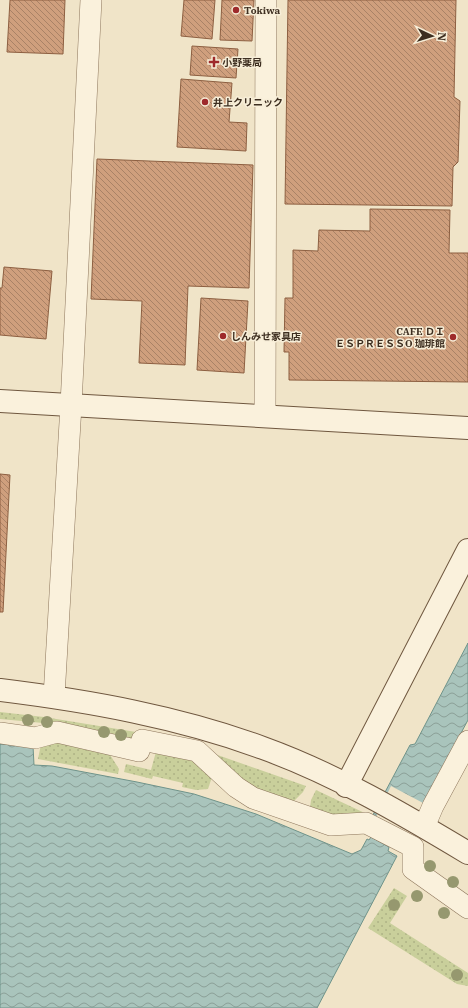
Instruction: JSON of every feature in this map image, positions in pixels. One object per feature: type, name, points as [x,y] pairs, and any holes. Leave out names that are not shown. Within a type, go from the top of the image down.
[{"type":"street","points":[[54,697],[71,405],[90,0]]},
{"type":"street","points":[[265,416],[266,0]]},
{"type":"street","points":[[0,401],[468,428]]},
{"type":"street","points":[[346,786],[468,550]]},
{"type":"street","points":[[0,690],[54,697],[121,709],[213,731],[289,758],[420,824],[468,853]]},
{"type":"street","points":[[0,733],[35,738],[56,732],[139,751],[142,740],[197,752],[236,787],[252,798],[331,825],[366,823],[413,847],[413,869],[468,908]]},
{"type":"street","points":[[420,824],[433,806],[468,741]]},
{"type":"green space","points":[[0,712],[44,717],[136,732],[135,740],[43,723],[0,719]]},
{"type":"green space","points":[[56,739],[107,750],[119,769],[118,774],[38,759],[41,744]]},
{"type":"green space","points":[[157,748],[198,759],[212,777],[208,789],[196,790],[182,787],[183,783],[153,776],[152,779],[124,772],[126,764],[151,770]]},
{"type":"green space","points":[[209,752],[306,786],[303,792],[293,802],[249,788]]},
{"type":"green space","points":[[316,790],[371,816],[340,817],[310,808],[311,800]]},
{"type":"green space","points":[[394,888],[407,896],[390,923],[468,973],[468,986],[457,984],[368,928]]},
{"type":"water","points":[[468,643],[468,720],[425,800],[403,847],[366,828],[410,745],[415,744]]},
{"type":"water","points":[[0,744],[33,746],[34,765],[52,766],[194,794],[256,814],[352,854],[361,850],[367,839],[369,840],[371,837],[389,847],[388,851],[397,856],[317,1008],[0,1008]]},
{"type":"pier","points":[[391,786],[425,804],[408,837],[375,819]]},
{"type":"building","points":[[10,0],[65,0],[63,54],[7,52]]},
{"type":"building","points":[[184,0],[215,0],[212,39],[181,36]]},
{"type":"building","points":[[222,0],[254,0],[252,41],[220,40]]},
{"type":"building","points":[[288,0],[456,0],[454,97],[460,101],[458,162],[453,167],[452,206],[285,204]]},
{"type":"building","name":"小野薬局","points":[[192,46],[238,49],[236,78],[190,75]]},
{"type":"building","name":"井上クリニック","points":[[181,79],[232,83],[229,122],[247,123],[246,151],[177,147]]},
{"type":"building","points":[[97,159],[253,165],[249,288],[188,286],[185,365],[139,363],[142,301],[91,299]]},
{"type":"building","points":[[370,209],[450,210],[449,253],[468,253],[468,382],[289,380],[289,352],[284,352],[285,298],[293,298],[293,250],[318,251],[319,230],[370,231]]},
{"type":"building","points":[[4,267],[52,271],[46,339],[0,335],[0,288],[2,288]]},
{"type":"building","name":"しんみせ家具店","points":[[201,298],[248,301],[244,373],[197,370]]},
{"type":"building","points":[[0,474],[10,475],[3,612],[0,612]]},
{"type":"place","name":"Tokiwa","points":[[236,10]]},
{"type":"place","name":"小野薬局","points":[[214,62]]},
{"type":"place","name":"井上クリニック","points":[[205,102]]},
{"type":"place","name":"しんみせ家具店","points":[[223,336]]},
{"type":"place","name":"CAFE ＤＩ ＥＳＰＲＥＳＳO 珈琲館","points":[[453,337]]}]
